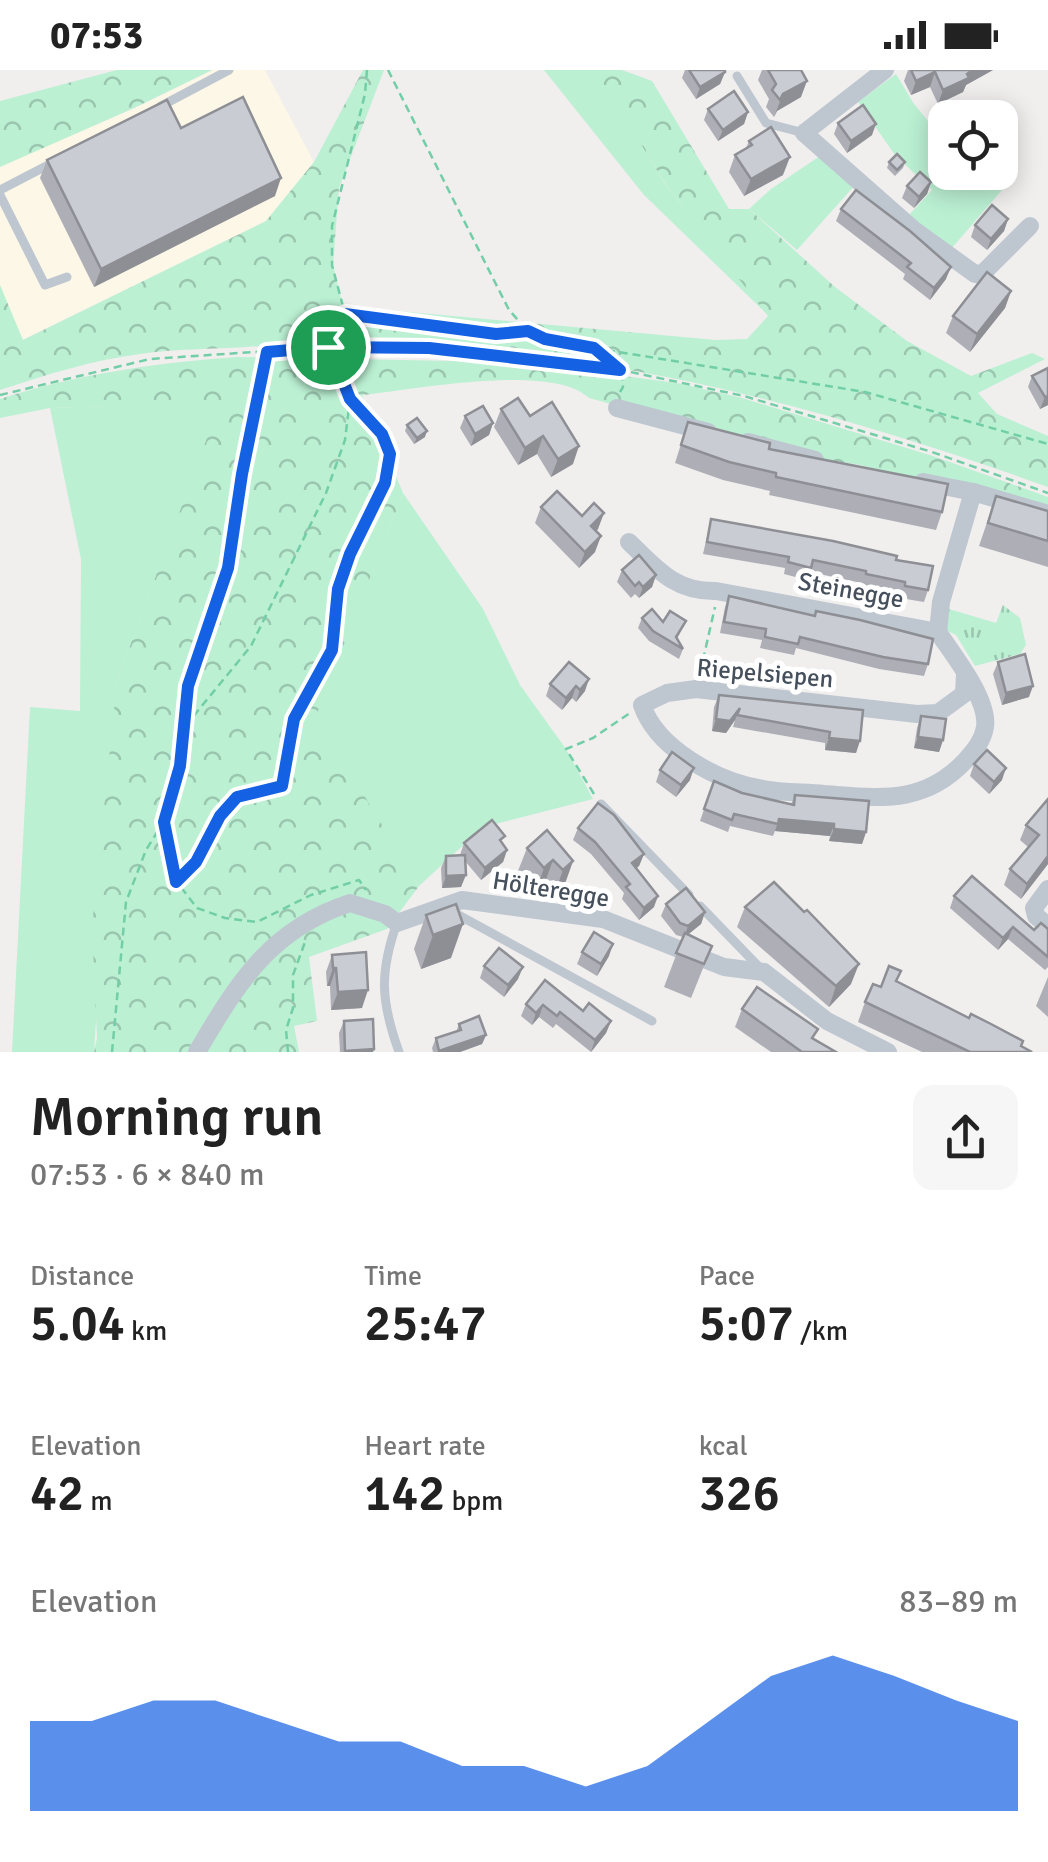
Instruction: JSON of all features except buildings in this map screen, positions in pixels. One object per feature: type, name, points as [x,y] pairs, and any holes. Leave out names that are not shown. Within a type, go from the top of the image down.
[{"type":"street","points":[[880,71],[804,133],[914,230],[975,274],[983,273],[1030,226]]},
{"type":"street","points":[[617,403],[839,465]]},
{"type":"street","points":[[914,480],[1048,514]]},
{"type":"street","name":"Steinegge","points":[[629,542],[670,580],[693,592],[716,591],[938,632],[941,602],[973,492]]},
{"type":"street","points":[[642,705],[649,724],[681,753],[718,776],[761,789],[902,797],[930,789],[955,772],[977,748],[985,725],[982,704],[938,632]]},
{"type":"street","name":"Riepelsiepen","points":[[642,705],[667,693],[696,688],[938,714],[964,694],[966,674]]},
{"type":"street","points":[[1048,889],[1034,908],[1036,916],[1048,926]]},
{"type":"street","name":"Hölteregge","points":[[397,923],[462,900],[604,919],[724,967],[764,972],[827,1021],[888,1052]]},
{"type":"street","points":[[197,1052],[234,988],[277,941],[334,908],[361,904],[397,923]]},
{"type":"lane","points":[[159,107],[229,70]]},
{"type":"lane","points":[[737,76],[766,123],[804,133]]},
{"type":"lane","points":[[67,278],[44,285],[0,192],[70,153]]},
{"type":"lane","name":"Hölteregge","points":[[600,804],[764,972]]},
{"type":"lane","name":"Hölteregge","points":[[442,906],[652,1021]]},
{"type":"lane","points":[[397,923],[384,960],[383,990],[388,1022],[400,1052]]},
{"type":"path","points":[[176,882],[196,862],[220,816],[237,797],[282,786],[294,719],[332,650],[338,589],[350,554],[385,483],[390,454],[382,434],[350,399],[343,381],[345,314],[332,265],[332,226],[365,94],[367,70]]},
{"type":"path","points":[[388,70],[509,310],[528,331],[545,339],[594,348],[865,392],[1048,444]]},
{"type":"path","points":[[345,314],[496,334],[528,331]]},
{"type":"path","points":[[0,394],[150,359],[328,347],[429,348],[620,370],[744,396],[932,452],[1048,493]]},
{"type":"path","points":[[594,348],[620,370],[624,387],[617,403]]},
{"type":"path","points":[[112,1052],[126,902],[146,850],[164,822],[180,766],[188,686],[228,568],[267,352]]},
{"type":"path","points":[[186,724],[251,646],[286,577],[326,493],[345,440],[350,399]]},
{"type":"path","points":[[696,688],[716,591]]},
{"type":"path","points":[[600,804],[566,748],[592,738],[642,705]]},
{"type":"path","points":[[164,822],[176,882],[197,908],[226,918],[257,922],[312,894],[360,880],[368,894],[361,904]]},
{"type":"path","points":[[288,1052],[286,1030],[292,1008],[292,974],[305,946],[304,925]]},
{"type":"shaded area","points":[[213,70],[265,70],[314,162],[266,221],[22,340],[0,286],[0,166]]},
{"type":"green space","points":[[117,70],[212,70],[0,167],[0,101]]},
{"type":"green space","points":[[363,70],[384,70],[339,188],[333,265],[343,306],[716,340],[747,339],[768,316],[668,188],[595,70],[622,70],[652,81],[729,209],[749,209],[835,287],[907,341],[971,376],[1032,353],[1045,359],[978,393],[997,414],[1048,436],[1048,487],[950,453],[753,396],[554,358],[453,348],[350,344],[166,351],[87,364],[0,390],[0,285],[23,340],[266,221],[314,162]]},
{"type":"green space","points":[[544,70],[596,70],[667,187],[769,316],[644,195]]},
{"type":"green space","points":[[896,74],[928,121],[928,186],[895,155],[858,102]]},
{"type":"green space","points":[[820,156],[856,184],[797,250],[749,209]]},
{"type":"green space","points":[[932,190],[1002,190],[951,249],[909,215]]},
{"type":"green space","points":[[236,357],[517,362],[677,383],[742,398],[933,456],[1048,497],[1048,512],[860,465],[799,455],[589,398],[571,387],[545,382],[481,381],[362,395],[403,493],[316,716],[419,886],[387,929],[309,957],[317,1021],[294,1026],[299,1052],[94,1052],[97,1038],[92,926],[117,681],[220,403],[50,408],[0,418],[0,399],[117,371]]},
{"type":"green space","points":[[221,402],[117,681],[94,1052],[12,1052],[30,707],[80,711],[81,559],[50,408]]},
{"type":"green space","points":[[403,493],[483,609],[520,685],[566,749],[593,799],[483,827],[419,886],[315,716]]},
{"type":"green space","points":[[1003,605],[1020,618],[1026,645],[1020,654],[975,666],[956,635],[946,630],[949,609],[996,623]]},
{"type":"route","points":[[328,347],[267,352],[228,568],[188,686],[180,766],[164,822],[176,882],[196,862],[220,816],[237,797],[282,786],[294,719],[332,650],[338,589],[350,554],[385,483],[390,454],[382,434],[350,399],[343,381],[345,314],[496,334],[528,331],[545,339],[594,348],[620,370],[429,348],[328,347]]}]
